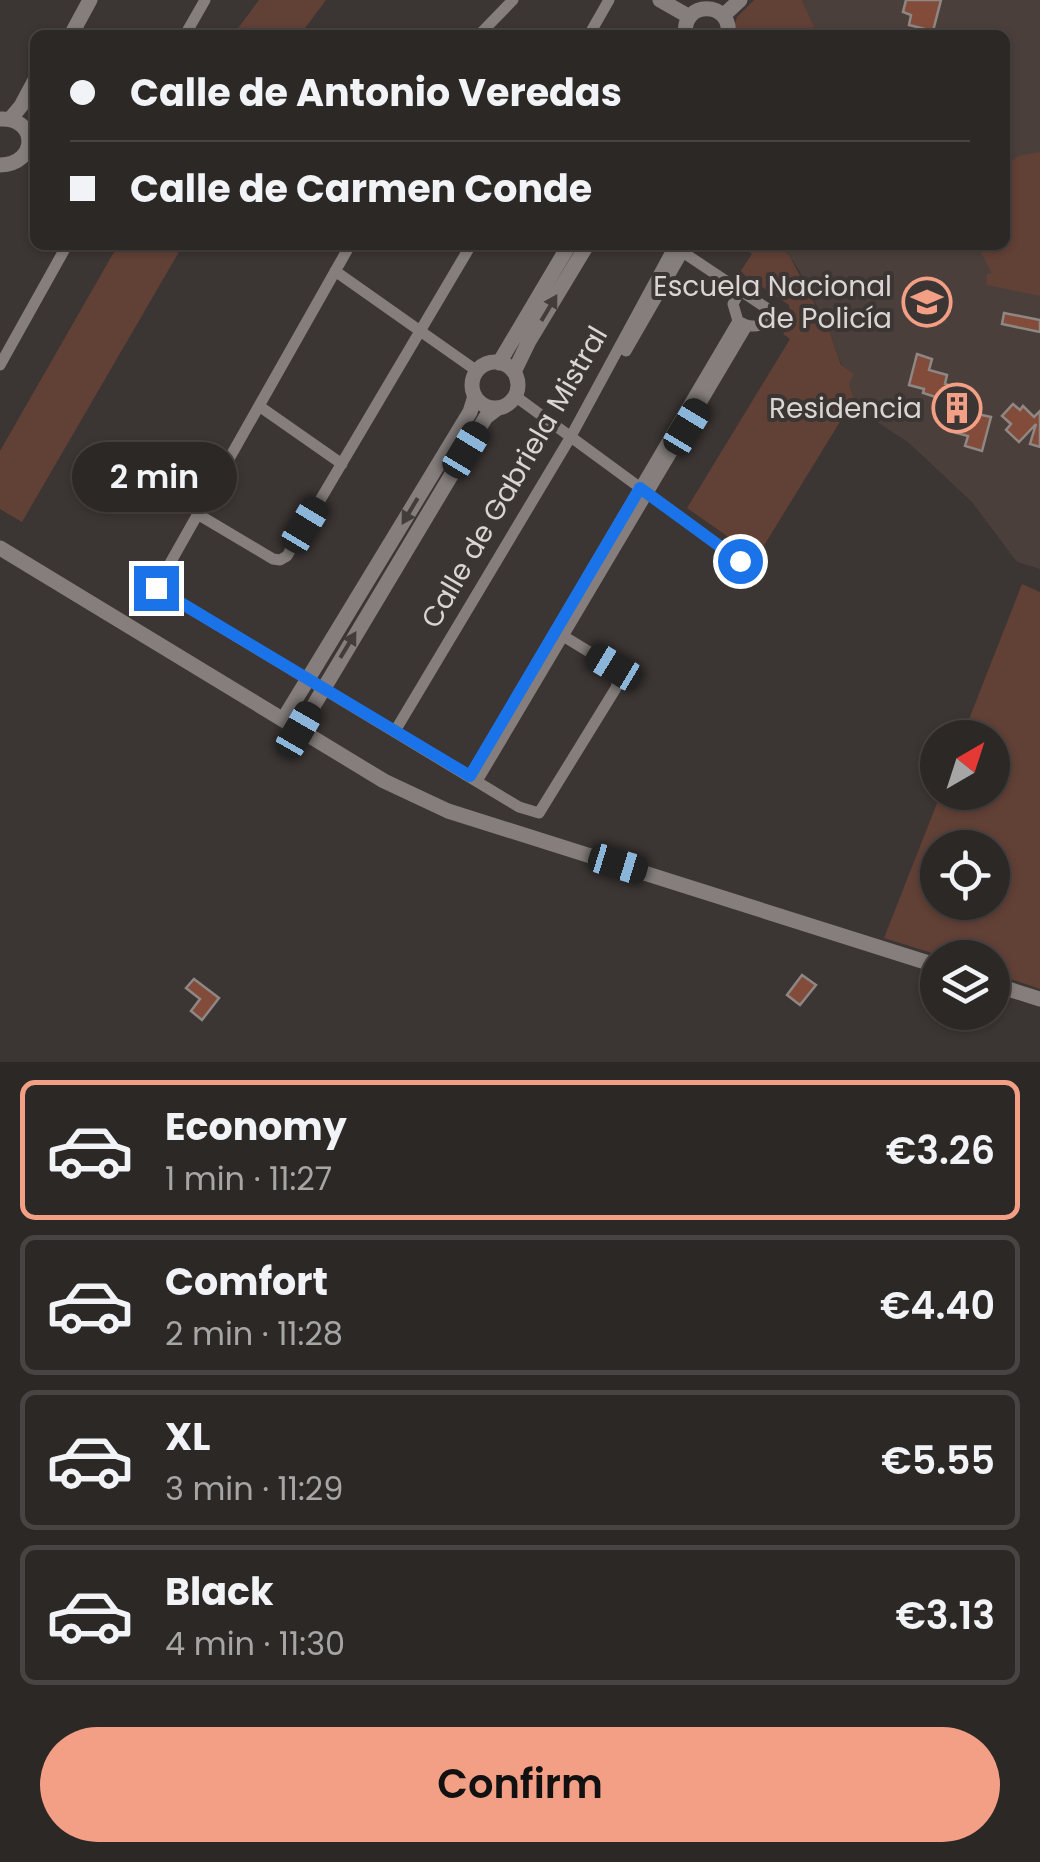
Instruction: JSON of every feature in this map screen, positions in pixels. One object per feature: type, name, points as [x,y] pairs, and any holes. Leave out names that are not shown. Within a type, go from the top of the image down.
[{"type":"street","points":[[63,30],[80,0]]},
{"type":"street","points":[[73,30],[90,0]]},
{"type":"street","points":[[189,30],[205,0]]},
{"type":"street","points":[[484,30],[512,0]]},
{"type":"street","points":[[591,30],[610,0]]},
{"type":"street","points":[[599,30],[617,0]]},
{"type":"street","points":[[660,0],[688,16]]},
{"type":"street","points":[[724,14],[740,0]]},
{"type":"street","points":[[685,30],[688,16],[698,7],[706,6],[724,14],[729,30]]},
{"type":"street","points":[[11,121],[30,89]]},
{"type":"street","points":[[11,121],[30,103]]},
{"type":"street","points":[[11,121],[30,142]]},
{"type":"street","points":[[0,165],[13,164],[30,150]]},
{"type":"street","points":[[0,364],[64,250]]},
{"type":"street","points":[[347,250],[156,588],[519,807],[539,813],[620,676],[614,667],[559,634]]},
{"type":"street","points":[[201,512],[278,553],[340,462],[460,250]]},
{"type":"street","points":[[417,329],[468,250]]},
{"type":"street","points":[[506,367],[566,250]]},
{"type":"street","points":[[506,367],[529,341],[584,250]]},
{"type":"street","name":"Calle de Gabriela Mistral","points":[[397,732],[572,440],[675,250]]},
{"type":"street","points":[[679,250],[774,313],[758,326],[742,324]]},
{"type":"street","points":[[335,271],[477,371]]},
{"type":"street","points":[[740,291],[734,304],[742,324]]},
{"type":"street","points":[[474,778],[742,324]]},
{"type":"street","points":[[284,720],[316,684],[486,417],[515,396],[518,384],[506,367],[487,364],[477,371],[470,412],[316,684],[299,730]]},
{"type":"street","points":[[475,396],[498,408]]},
{"type":"street","points":[[515,396],[740,561]]},
{"type":"street","points":[[259,406],[340,462]]},
{"type":"street","points":[[0,548],[416,798],[920,960]]},
{"type":"street","points":[[1010,990],[1040,999]]},
{"type":"shaded area","points":[[259,0],[326,0],[304,30],[237,30]]},
{"type":"shaded area","points":[[754,0],[802,0],[816,30],[733,30],[737,17]]},
{"type":"shaded area","name":"Escuela Nacional de Policía","points":[[802,0],[1040,0],[1040,569],[1017,562],[972,502],[909,443],[877,422],[854,399],[830,333],[800,272],[784,250],[1010,250],[1010,30],[816,30]]},
{"type":"shaded area","points":[[1040,152],[1040,296],[986,285],[987,274],[992,273],[980,250],[1010,250],[1010,162]]},
{"type":"shaded area","points":[[115,250],[180,250],[22,522],[0,509],[0,451]]},
{"type":"shaded area","points":[[747,250],[784,250],[789,255],[830,333],[841,365],[854,374],[849,384],[854,399],[757,557],[687,508],[790,339],[783,334],[792,323],[789,305],[740,272],[752,254]]},
{"type":"shaded area","points":[[1022,584],[1040,592],[1040,989],[1010,979],[1010,940],[920,940],[920,949],[884,938],[920,846],[920,920],[1010,920],[1010,830],[926,830],[934,810],[1010,810],[1010,720],[969,720]]},
{"type":"building","points":[[906,0],[941,0],[933,30],[909,25],[911,15],[903,12]]},
{"type":"building","points":[[1004,313],[1040,320],[1040,332],[1002,324]]},
{"type":"building","name":"Residencia","points":[[917,354],[932,359],[929,370],[947,375],[945,384],[962,389],[960,398],[976,402],[973,413],[991,417],[982,451],[965,446],[968,436],[950,431],[953,418],[938,414],[942,399],[909,385]]},
{"type":"building","name":"Residencia","points":[[1013,404],[1020,410],[1023,406],[1034,417],[1040,411],[1040,447],[1030,444],[1036,424],[1019,442],[1006,430],[1011,424],[1002,416]]},
{"type":"building","points":[[802,975],[816,985],[800,1005],[787,995]]},
{"type":"building","points":[[194,979],[219,998],[202,1020],[191,1011],[200,999],[186,988]]},
{"type":"place","name":"Escuela Nacional de Policía","points":[[927,302]]},
{"type":"place","name":"Residencia","points":[[957,408]]},
{"type":"route","points":[[156,588],[470,776],[640,488],[740,561]]}]
